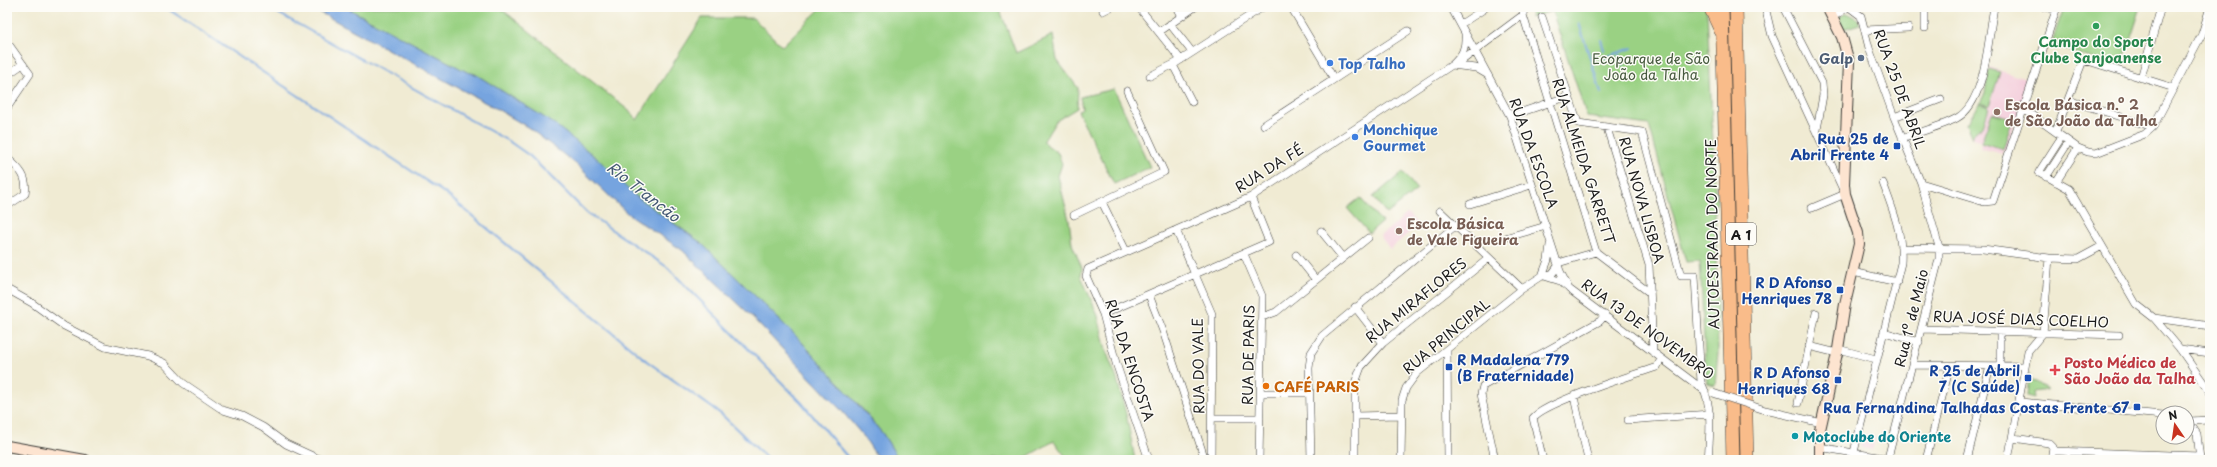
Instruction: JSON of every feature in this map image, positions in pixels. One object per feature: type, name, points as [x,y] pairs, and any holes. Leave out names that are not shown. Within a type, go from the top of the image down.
[{"type":"highway","points":[[1710,7],[1723,36]]},
{"type":"highway","name":"AUTOESTRADA DO NORTE","points":[[1722,7],[1733,460]]},
{"type":"highway","name":"AUTOESTRADA DO NORTE","points":[[1736,7],[1747,460]]},
{"type":"street","points":[[1103,11],[1111,7]]},
{"type":"street","points":[[1177,7],[1182,16]]},
{"type":"street","points":[[1159,32],[1195,7]]},
{"type":"street","points":[[1150,76],[1173,65],[1263,7]]},
{"type":"street","points":[[1291,7],[1334,79]]},
{"type":"street","name":"RUA DA ESCOLA","points":[[1451,7],[1512,115],[1532,185],[1559,267]]},
{"type":"street","points":[[1463,27],[1484,9],[1484,7]]},
{"type":"street","points":[[1523,15],[1524,7]]},
{"type":"street","points":[[1765,7],[1772,36],[1845,194],[1858,233],[1859,244],[1845,304],[1838,351],[1822,423],[1819,447],[1820,460]]},
{"type":"street","points":[[1783,7],[1822,83],[1823,95],[1817,131]]},
{"type":"street","points":[[1845,194],[1849,62],[1844,42],[1832,11],[1849,7]]},
{"type":"street","name":"RUA 25 DE ABRIL","points":[[1849,7],[1861,16],[1869,48],[1902,138],[1921,183]]},
{"type":"street","points":[[1925,7],[1925,28]]},
{"type":"street","points":[[1902,138],[1956,118],[1974,102],[1981,80],[1994,7]]},
{"type":"street","points":[[1921,183],[1984,202],[1993,201],[2056,9],[2045,7]]},
{"type":"street","points":[[2141,78],[2162,7]]},
{"type":"street","points":[[2024,110],[2056,131],[2078,148],[2088,152],[2096,152],[2145,134],[2153,127],[2202,34],[2210,7]]},
{"type":"street","points":[[1141,10],[1181,60]]},
{"type":"street","name":"RUA DA FÉ","points":[[1088,269],[1251,197],[1454,65],[1477,52],[1523,15]]},
{"type":"street","name":"RUA ALMEIDA GARRETT","points":[[1523,15],[1596,252],[1650,293]]},
{"type":"street","points":[[1542,17],[1578,123],[1642,132],[1681,276],[1695,276],[1701,376],[1709,392],[1710,414],[1708,460]]},
{"type":"street","points":[[1170,24],[1192,52]]},
{"type":"street","name":"RUA DA FÉ","points":[[1454,65],[1462,56],[1464,50],[1463,27]]},
{"type":"street","points":[[1865,30],[1908,28]]},
{"type":"street","points":[[1264,125],[1408,31]]},
{"type":"street","points":[[1483,64],[1484,50],[1490,41]]},
{"type":"street","points":[[7,108],[30,74],[10,46]]},
{"type":"street","points":[[2056,131],[2078,68],[2082,63],[2088,61],[2174,88]]},
{"type":"street","points":[[7,75],[23,64]]},
{"type":"street","points":[[1173,65],[1192,102]]},
{"type":"street","points":[[1454,65],[1476,68],[1490,77]]},
{"type":"street","points":[[1074,214],[1164,172],[1126,91]]},
{"type":"street","points":[[1512,115],[1569,96]]},
{"type":"street","points":[[1894,117],[1941,99]]},
{"type":"street","points":[[2068,100],[2153,127]]},
{"type":"street","name":"RUA NOVA LISBOA","points":[[1607,128],[1648,265],[1653,352]]},
{"type":"street","points":[[2059,141],[2039,172],[2070,189],[2136,304],[2154,318],[2180,349],[2210,392]]},
{"type":"street","points":[[2046,177],[2066,146]]},
{"type":"street","points":[[2056,182],[2078,148]]},
{"type":"street","points":[[7,158],[26,179],[25,194],[7,206]]},
{"type":"street","points":[[1854,452],[1876,359],[1897,282],[1902,248],[1899,228],[1883,183]]},
{"type":"street","name":"Rua 1º de Maio","points":[[1892,459],[1939,259],[1939,247],[1921,183]]},
{"type":"street","points":[[1470,204],[1532,185]]},
{"type":"street","points":[[1812,208],[1845,194]]},
{"type":"street","points":[[1103,314],[1269,242],[1251,197]]},
{"type":"street","points":[[1102,202],[1126,252]]},
{"type":"street","points":[[1440,211],[1522,289]]},
{"type":"street","points":[[1311,460],[1308,393],[1311,353],[1322,336],[1455,226]]},
{"type":"street","points":[[1508,237],[1546,226]]},
{"type":"street","name":"RUA DO VALE","points":[[1176,230],[1212,314],[1211,460]]},
{"type":"street","points":[[1321,231],[1343,258]]},
{"type":"street","points":[[1262,317],[1276,312],[1368,238]]},
{"type":"street","points":[[1550,240],[1546,268],[1542,276],[1560,281],[1569,289]]},
{"type":"street","points":[[1902,248],[1939,247],[1982,249],[2049,258],[2078,258],[2102,246]]},
{"type":"street","points":[[1546,268],[1559,267],[1596,252]]},
{"type":"street","name":"RUA DE PARIS","points":[[1244,254],[1262,296],[1260,460]]},
{"type":"street","points":[[1296,255],[1316,280]]},
{"type":"street","name":"RUA MIRAFLORES","points":[[1355,460],[1354,416],[1356,383],[1361,367],[1383,343],[1490,258]]},
{"type":"street","points":[[2008,460],[2020,402],[2028,351],[2043,333],[2049,258]]},
{"type":"street","name":"RUA 13 DE NOVEMBRO","points":[[1559,267],[1569,289],[1662,359],[1709,392],[1765,410],[1822,423]]},
{"type":"street","name":"RUA PRINCIPAL","points":[[1401,460],[1400,415],[1402,400],[1406,388],[1417,373],[1522,289],[1542,276],[1552,274],[1559,267]]},
{"type":"street","name":"RUA DA ENCOSTA","points":[[1088,269],[1086,276],[1103,314],[1116,363],[1149,460]]},
{"type":"street","points":[[1853,272],[1897,282]]},
{"type":"street","points":[[7,289],[64,326],[105,346],[148,356],[164,363],[183,383],[223,410],[242,416],[263,427],[286,444],[321,460]]},
{"type":"street","points":[[1149,295],[1163,330],[1204,460]]},
{"type":"street","points":[[1355,308],[1383,343]]},
{"type":"street","points":[[1798,404],[1816,313]]},
{"type":"street","points":[[1495,460],[1481,394],[1483,386],[1600,321],[1605,315]]},
{"type":"street","points":[[2154,318],[2210,326]]},
{"type":"street","name":"RUA JOSÉ DIAS COELHO","points":[[1922,329],[2119,335]]},
{"type":"street","points":[[1884,332],[1919,342]]},
{"type":"street","points":[[2000,332],[2000,365]]},
{"type":"street","points":[[1809,346],[1876,359]]},
{"type":"street","points":[[2180,349],[2210,353]]},
{"type":"street","points":[[1447,350],[1448,460]]},
{"type":"street","points":[[1543,460],[1533,418],[1537,413],[1574,396],[1657,367],[1662,359]]},
{"type":"street","points":[[1913,365],[2026,366]]},
{"type":"street","points":[[1926,460],[1950,366]]},
{"type":"street","points":[[1967,460],[1990,366]]},
{"type":"street","points":[[1260,393],[1308,393]]},
{"type":"street","points":[[1574,396],[1588,460]]},
{"type":"street","points":[[2020,402],[2155,414]]},
{"type":"street","points":[[1628,420],[1710,414]]},
{"type":"street","points":[[1354,416],[1400,415]]},
{"type":"street","points":[[1212,418],[1260,418]]},
{"type":"street","points":[[2195,420],[2210,420]]},
{"type":"street","points":[[2053,450],[2200,458],[2197,434],[2195,431]]},
{"type":"street","points":[[2013,438],[2049,443],[2053,450],[2051,460]]},
{"type":"street","points":[[7,446],[85,460]]},
{"type":"street","points":[[1819,447],[1854,452],[1872,458],[1892,459]]},
{"type":"shaded area","name":"Escola Básica n.º 2 de São João da Talha","points":[[1989,67],[2029,80],[2006,150],[2003,150],[2002,154],[1980,148],[1981,142],[1972,137],[1966,124],[1980,104],[1985,93]]},
{"type":"shaded area","name":"Escola Básica de Vale Figueira","points":[[1408,213],[1418,225],[1390,249],[1380,236]]},
{"type":"shaded area","points":[[1862,434],[1876,437],[1872,450],[1862,448],[1860,446]]},
{"type":"green space","points":[[345,7],[499,7],[633,114],[637,120],[702,18],[753,18],[782,46],[822,7],[999,7],[1016,53],[1053,35],[1057,60],[1078,88],[1077,108],[1056,121],[1043,142],[1058,153],[1062,164],[1058,176],[1069,220],[1072,244],[1082,268],[1081,276],[1098,316],[1106,351],[1117,379],[1127,418],[1135,460],[1068,460],[1054,441],[1021,460],[899,460],[883,434],[865,412],[796,336],[700,242],[633,194],[599,160],[553,123],[475,74],[467,72]]},
{"type":"green space","name":"Ecoparque de São João da Talha","points":[[1531,7],[1704,7],[1707,10],[1715,187],[1717,202],[1715,206],[1718,353],[1715,385],[1708,383],[1706,377],[1700,261],[1686,262],[1649,125],[1587,117],[1552,11],[1531,18]]},
{"type":"green space","name":"Campo do Sport Clube Sanjoanense","points":[[2064,7],[2141,7],[2121,68],[2051,45]]},
{"type":"green space","points":[[1847,13],[1857,18],[1860,24],[1843,29],[1837,18]]},
{"type":"green space","points":[[1989,69],[2000,72],[1989,106],[1980,103],[1985,93]]},
{"type":"green space","points":[[1114,89],[1150,167],[1114,184],[1078,111],[1082,108],[1080,97]]},
{"type":"green space","points":[[1980,104],[1989,107],[1983,126],[1974,133],[1972,138],[1966,124]]},
{"type":"green space","points":[[1992,113],[2013,118],[2003,149],[1981,142]]},
{"type":"green space","points":[[1403,172],[1417,190],[1387,214],[1373,197]]},
{"type":"green space","points":[[1360,198],[1382,222],[1369,233],[1347,208]]},
{"type":"green space","points":[[2029,374],[2031,379],[2047,390],[2033,392],[2034,398],[2027,396]]},
{"type":"water","points":[[310,7],[345,7],[467,72],[475,74],[553,123],[599,160],[633,194],[700,242],[796,336],[840,384],[883,434],[899,460],[879,460],[864,437],[841,410],[745,310],[682,250],[628,214],[576,164],[529,128],[497,109]]},
{"type":"waterway","points":[[165,7],[446,194],[648,362],[721,414],[769,460]]},
{"type":"waterway","points":[[267,7],[510,142],[530,156],[587,213],[667,267],[801,402],[850,460]]},
{"type":"waterway","points":[[1579,23],[1601,93]]},
{"type":"waterway","points":[[1601,40],[1604,50]]},
{"type":"waterway","points":[[1600,59],[1632,48]]},
{"type":"waterway","points":[[1619,55],[1623,65]]},
{"type":"place","name":"Campo do Sport Clube Sanjoanense","points":[[2096,26]]},
{"type":"place","name":"Galp","points":[[1861,58]]},
{"type":"place","name":"Top Talho","points":[[1330,63]]},
{"type":"place","name":"Escola Básica n.º 2 de São João da Talha","points":[[1997,112]]},
{"type":"place","name":"Monchique Gourmet","points":[[1355,137]]},
{"type":"place","name":"Rua 25 de Abril Frente 4","points":[[1897,146]]},
{"type":"place","name":"Escola Básica de Vale Figueira","points":[[1399,231]]},
{"type":"place","name":"R D Afonso Henriques 78","points":[[1840,290]]},
{"type":"place","name":"R Madalena 779 (B Fraternidade)","points":[[1449,367]]},
{"type":"place","name":"Posto Médico de São João da Talha","points":[[2055,370]]},
{"type":"place","name":"R 25 de Abril 7 (C Saúde)","points":[[2028,378]]},
{"type":"place","name":"R D Afonso Henriques 68","points":[[1838,380]]},
{"type":"place","name":"CAFÉ PARIS","points":[[1266,386]]},
{"type":"place","name":"Rua Fernandina Talhadas Costas Frente 67","points":[[2137,407]]},
{"type":"place","name":"Motoclube do Oriente","points":[[1795,436]]},
{"type":"water label","name":"Rio Trancão","points":[[644,191]]}]
